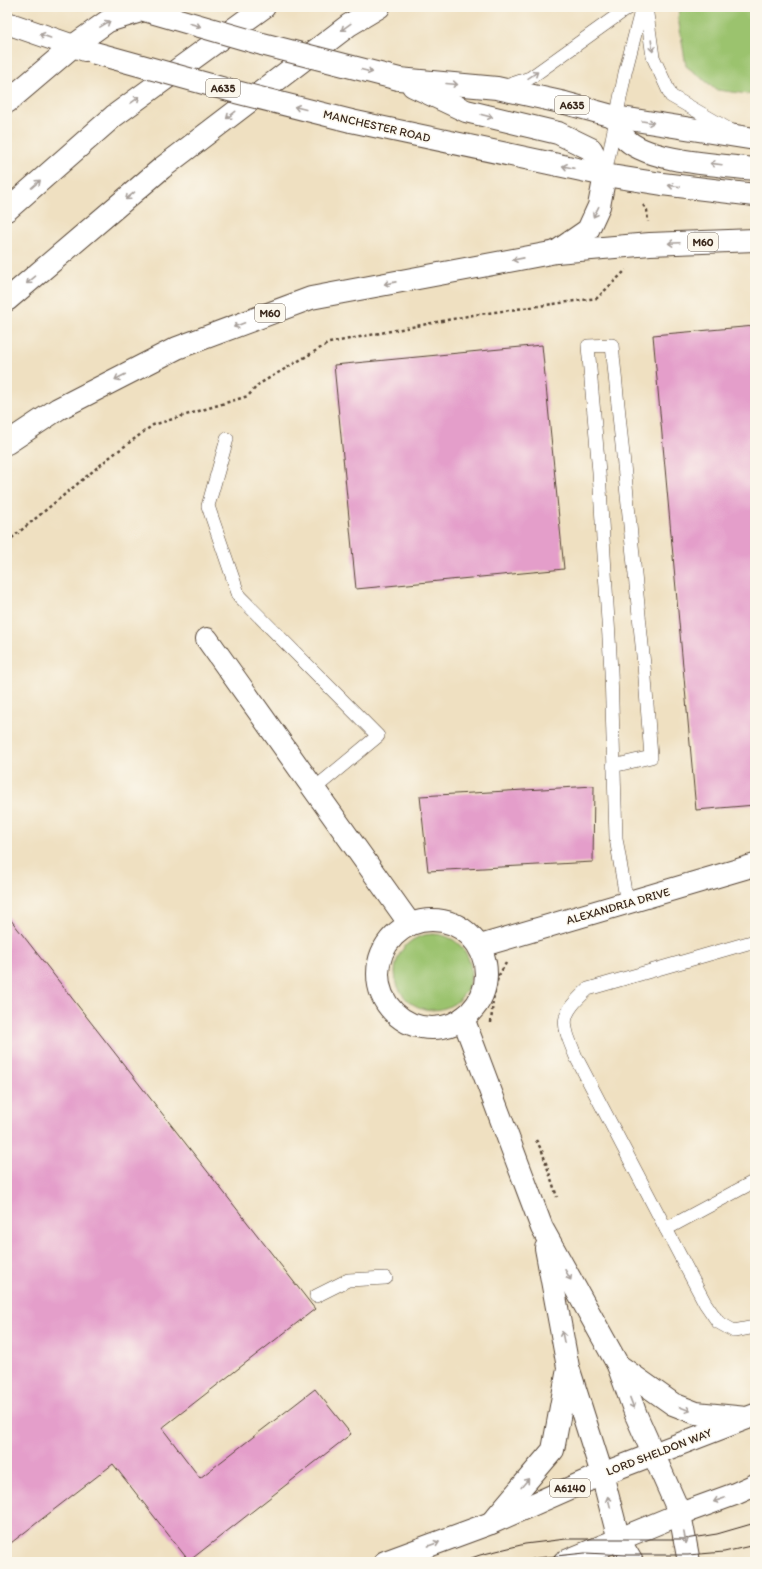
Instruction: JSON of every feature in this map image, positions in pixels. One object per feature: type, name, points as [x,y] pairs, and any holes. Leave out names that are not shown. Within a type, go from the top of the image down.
[{"type":"main road","points":[[7,210],[114,116],[264,7]]},
{"type":"main road","points":[[7,300],[162,168],[349,25],[379,7]]},
{"type":"main road","points":[[7,102],[73,46],[108,21],[140,8]]},
{"type":"main road","name":"A635","points":[[140,8],[262,44],[399,79],[497,88],[565,103],[616,117],[749,139]]},
{"type":"main road","name":"MANCHESTER ROAD","points":[[7,23],[95,53],[236,92],[351,121],[605,175],[662,184],[755,195]]},
{"type":"main road","points":[[399,79],[466,111],[558,134],[591,149],[605,175],[600,206],[588,230],[556,252]]},
{"type":"main road","points":[[616,117],[624,137],[643,151],[665,158],[755,169]]},
{"type":"main road","name":"M60","points":[[7,443],[58,409],[177,348],[311,298],[556,252],[650,244],[755,240]]},
{"type":"main road","points":[[207,639],[410,924]]},
{"type":"main road","name":"ALEXANDRIA DRIVE","points":[[480,946],[627,904],[755,865]]},
{"type":"main road","points":[[428,920],[451,923],[467,933],[480,946],[485,966],[485,985],[482,995],[472,1010],[463,1018],[448,1026],[429,1028],[410,1024],[401,1019],[388,1006],[379,988],[377,970],[382,951],[392,936],[410,924],[428,920]]},
{"type":"main road","points":[[463,1018],[542,1228],[618,1364],[636,1415],[680,1514],[689,1562]]},
{"type":"main road","points":[[542,1228],[568,1367],[602,1474],[619,1540],[632,1562]]},
{"type":"main road","points":[[618,1364],[673,1404],[696,1413],[751,1416]]},
{"type":"main road","points":[[490,1523],[553,1450],[568,1367]]},
{"type":"main road","name":"LORD SHELDON WAY","points":[[385,1562],[490,1523],[602,1474],[751,1416]]},
{"type":"main road","points":[[564,1562],[755,1485]]},
{"type":"lane","points":[[497,88],[530,78],[629,7]]},
{"type":"lane","points":[[605,175],[624,73],[642,7]]},
{"type":"lane","points":[[646,7],[653,57],[671,96],[749,139]]},
{"type":"lane","points":[[613,766],[651,757],[644,665],[612,345],[588,346],[612,671],[613,766],[616,838],[627,904]]},
{"type":"lane","points":[[227,439],[208,506],[239,596],[378,736],[314,789]]},
{"type":"lane","points":[[755,941],[588,989],[573,1003],[564,1018],[567,1035],[576,1057],[705,1303],[718,1322],[734,1331],[755,1327]]},
{"type":"lane","points":[[666,1229],[755,1181]]},
{"type":"lane","points":[[316,1296],[348,1280],[386,1278]]},
{"type":"path","points":[[7,542],[110,457],[153,425],[248,396],[259,384],[330,343],[473,315],[597,298],[630,266]]},
{"type":"green space","points":[[681,7],[755,7],[755,95],[717,90],[686,66],[678,17]]},
{"type":"green space","points":[[433,934],[447,937],[460,945],[468,958],[471,972],[468,986],[460,999],[447,1007],[433,1010],[419,1007],[406,999],[398,986],[395,972],[398,958],[406,945],[419,937]]},
{"type":"building","points":[[755,326],[755,805],[696,810],[653,335]]},
{"type":"building","points":[[542,345],[564,569],[356,589],[334,365]]},
{"type":"building","points":[[594,786],[593,862],[428,871],[420,796]]},
{"type":"building","points":[[7,915],[315,1309],[162,1428],[200,1478],[315,1389],[351,1434],[189,1561],[113,1464],[7,1546]]},
{"type":"tram line","points":[[460,1562],[480,1555],[525,1544],[566,1539],[685,1539],[717,1534],[755,1523]]},
{"type":"tram line","points":[[521,1562],[537,1558],[585,1553],[688,1555],[724,1552],[755,1545]]}]
